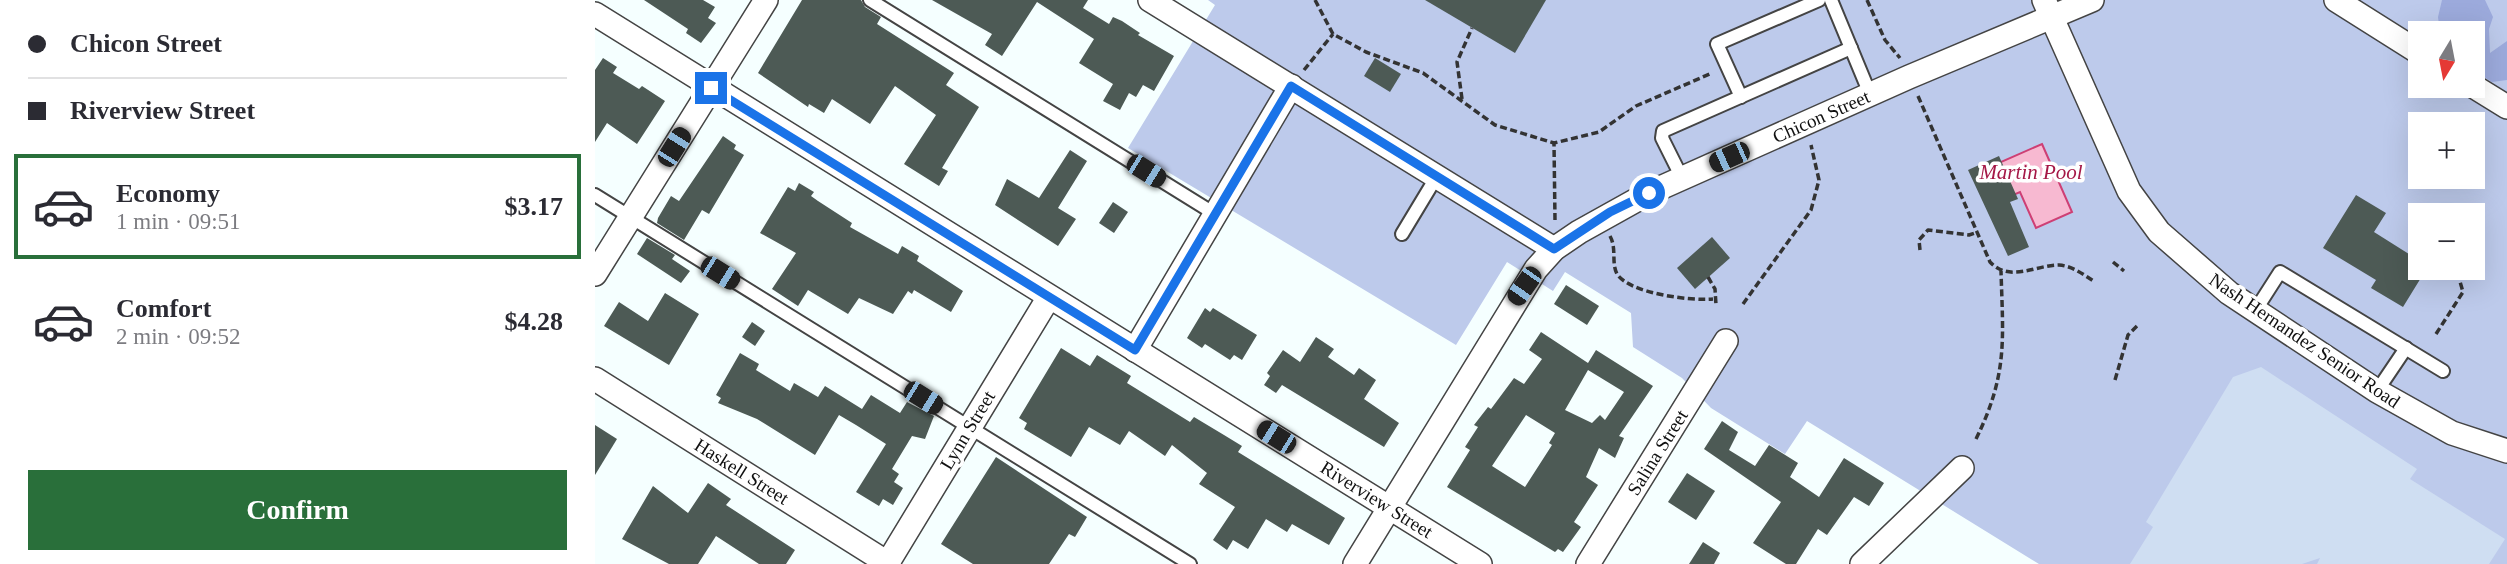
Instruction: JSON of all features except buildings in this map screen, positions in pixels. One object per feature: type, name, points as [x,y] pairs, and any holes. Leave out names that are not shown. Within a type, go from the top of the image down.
[{"type":"street","points":[[595,274],[766,0]]},
{"type":"street","points":[[1150,0],[1554,249]]},
{"type":"street","name":"Chicon Street","points":[[1355,564],[1512,303],[1554,249],[1610,212],[1682,178],[1870,94],[2048,9],[2092,0]]},
{"type":"street","points":[[2336,0],[2408,45]]},
{"type":"street","name":"Nash Hernandez Senior Road","points":[[2048,9],[2129,191],[2159,232],[2229,293],[2378,391],[2452,433],[2507,451]]},
{"type":"street","name":"Riverview Street","points":[[595,14],[1481,564]]},
{"type":"street","points":[[1135,350],[1291,86]]},
{"type":"street","points":[[2485,93],[2507,107]]},
{"type":"street","name":"Lynn Street","points":[[888,564],[968,426],[1049,297]]},
{"type":"street","name":"Salina Street","points":[[1588,564],[1726,341]]},
{"type":"street","name":"Haskell Street","points":[[595,379],[888,564]]},
{"type":"street","points":[[1862,564],[1962,468]]},
{"type":"lane","points":[[870,0],[1215,214]]},
{"type":"lane","points":[[1741,96],[1717,44],[1819,0]]},
{"type":"lane","points":[[1831,0],[1870,94]]},
{"type":"lane","points":[[1682,178],[1662,138],[1663,131],[1851,48]]},
{"type":"lane","points":[[1402,234],[1437,176]]},
{"type":"lane","points":[[595,195],[1190,564]]},
{"type":"lane","points":[[2255,311],[2280,272],[2443,371]]},
{"type":"lane","points":[[2378,391],[2406,348]]},
{"type":"path","points":[[1314,0],[1333,34],[1366,52],[1423,73],[1495,125],[1554,143],[1599,132],[1636,106],[1727,66]]},
{"type":"path","points":[[1867,0],[1885,40],[1901,60]]},
{"type":"path","points":[[1462,101],[1457,62],[1472,28]]},
{"type":"path","points":[[1291,86],[1333,34]]},
{"type":"path","points":[[1917,96],[1990,262],[2001,270],[2016,273],[2057,265],[2069,267],[2095,282]]},
{"type":"path","points":[[1554,143],[1555,220]]},
{"type":"path","points":[[1743,304],[1811,210],[1819,180],[1811,145]]},
{"type":"path","points":[[1920,250],[1919,240],[1928,230],[1969,235],[1978,232]]},
{"type":"path","points":[[1610,236],[1616,248],[1616,270],[1622,279],[1670,296],[1713,299]]},
{"type":"path","points":[[2113,262],[2124,271]]},
{"type":"path","points":[[1976,439],[2000,380],[2003,360],[2001,270]]},
{"type":"path","points":[[1708,278],[1716,294],[1713,299]]},
{"type":"path","points":[[2436,334],[2463,292],[2460,280]]},
{"type":"path","points":[[1713,299],[1716,304]]},
{"type":"path","points":[[2115,380],[2128,335],[2139,325]]},
{"type":"shaded area","points":[[1208,0],[2507,0],[2507,564],[2039,564],[1807,421],[1785,454],[1711,408],[1682,378],[1633,347],[1631,313],[1565,272],[1553,291],[1507,262],[1456,345],[1128,148],[1215,5]]},
{"type":"shaded area","points":[[2442,0],[2485,0],[2493,17],[2489,29],[2490,53],[2507,41],[2507,80],[2492,82],[2485,78],[2485,21],[2438,21]]},
{"type":"shaded area","points":[[2261,367],[2417,469],[2410,479],[2505,539],[2489,564],[2317,564],[2320,558],[2302,564],[2130,564],[2153,527],[2146,522],[2233,377]]},
{"type":"water","name":"Martin Pool","points":[[2042,144],[2072,212],[2036,228],[2020,192],[1999,201],[1985,169]]},
{"type":"route","points":[[711,88],[1135,350],[1291,86],[1554,249],[1610,212],[1649,193]]}]
